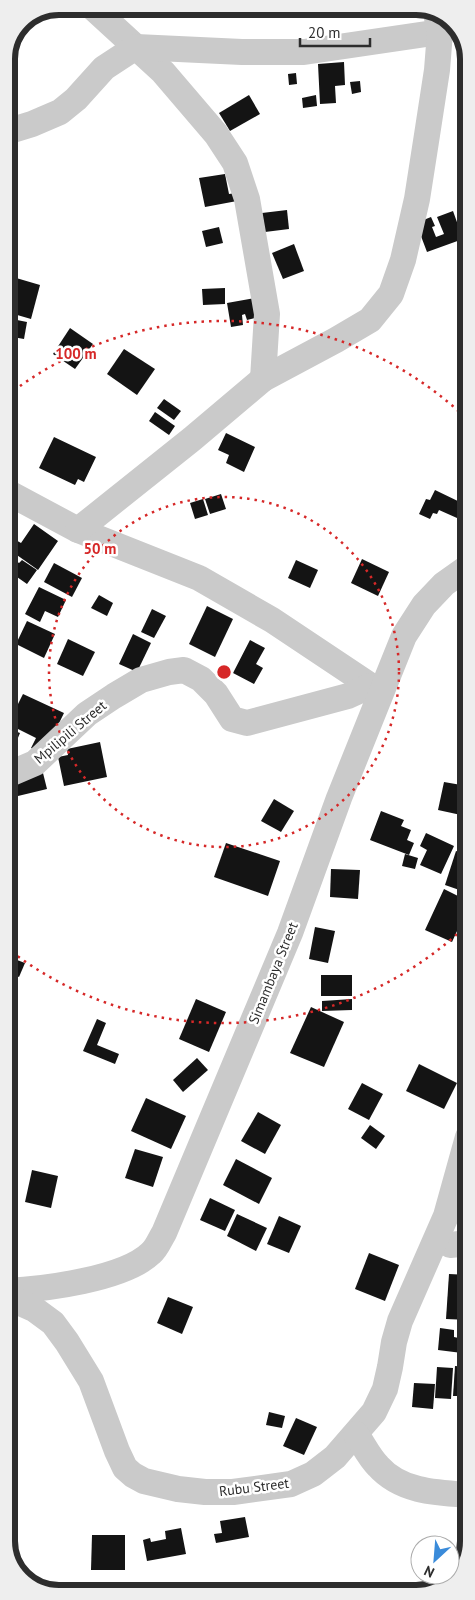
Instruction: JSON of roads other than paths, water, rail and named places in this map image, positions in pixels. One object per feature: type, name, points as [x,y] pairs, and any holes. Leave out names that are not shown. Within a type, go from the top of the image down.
[{"type":"street","points":[[100,15],[163,72],[216,134],[235,163],[247,199],[267,314],[263,379]]},
{"type":"street","points":[[15,129],[60,112],[76,99],[104,68],[136,47],[242,52],[304,52],[438,22],[437,70],[417,199],[403,260],[391,294],[370,320],[263,379],[192,439],[78,530]]},
{"type":"street","points":[[15,496],[78,530],[199,578],[272,620],[375,689]]},
{"type":"street","name":"Simambaya Street","points":[[15,1290],[40,1289],[130,1268],[152,1252],[164,1233],[290,933],[375,689],[404,636],[424,605],[444,584],[460,573]]},
{"type":"street","name":"Mpilipili Street","points":[[15,772],[35,763],[87,714],[114,696],[141,680],[169,672],[184,670],[201,678],[216,694],[232,719],[247,723],[375,689]]},
{"type":"street","name":"Rubu Street","points":[[15,1301],[34,1309],[53,1323],[81,1363],[91,1381],[125,1468],[133,1475],[144,1480],[178,1489],[233,1492],[291,1484],[314,1474],[335,1457],[374,1412],[386,1389],[394,1342],[400,1321],[446,1216],[460,1166]]},
{"type":"street","points":[[356,1434],[378,1467],[397,1482],[412,1488],[460,1494]]}]
